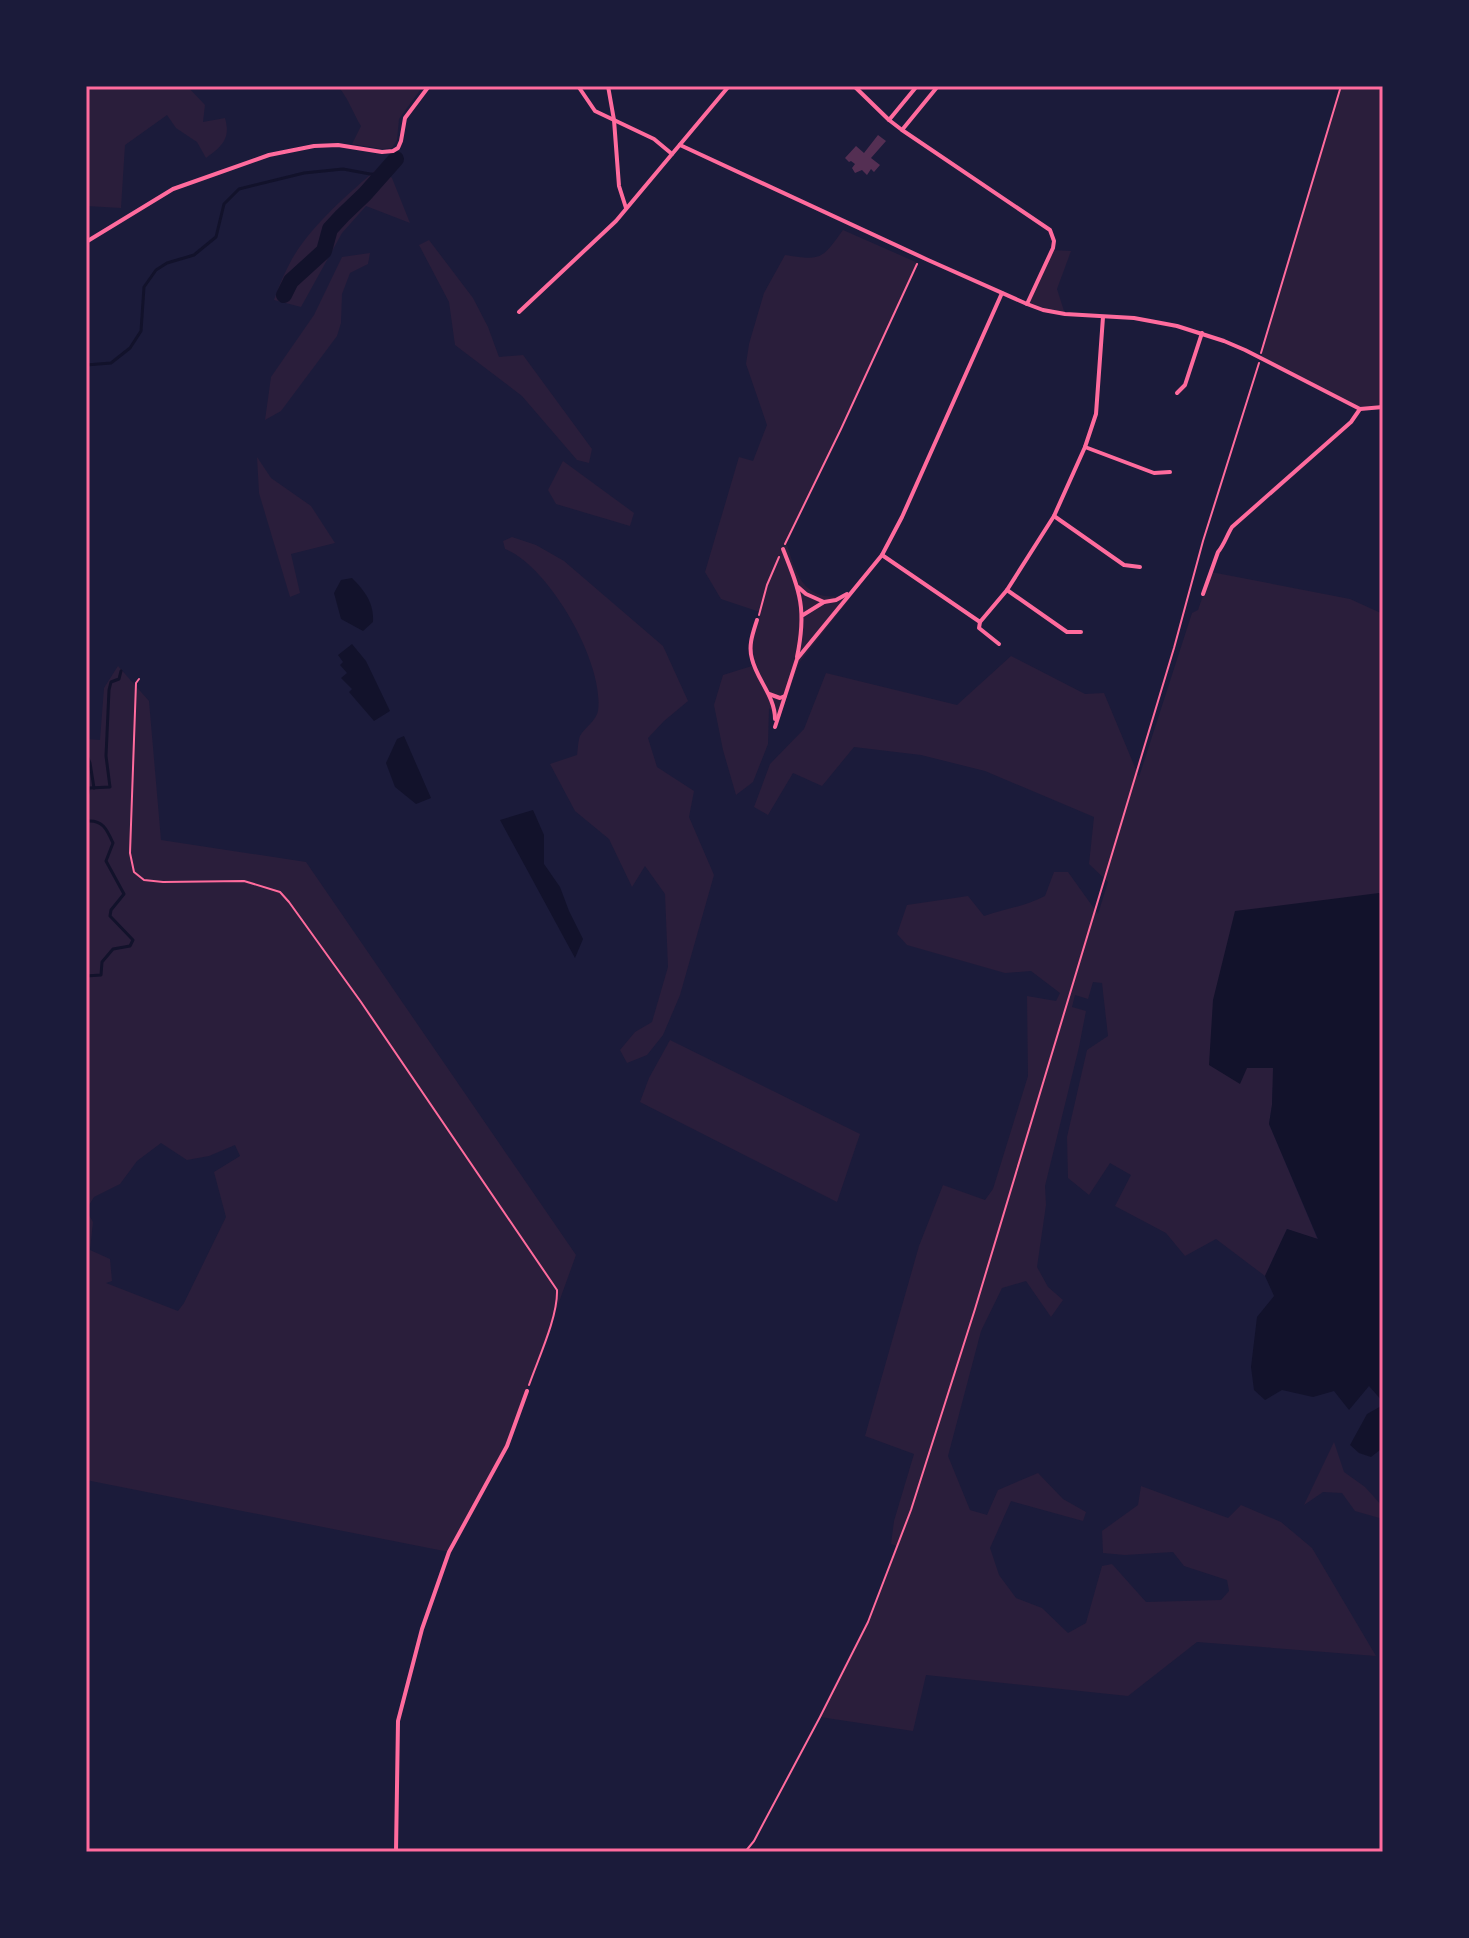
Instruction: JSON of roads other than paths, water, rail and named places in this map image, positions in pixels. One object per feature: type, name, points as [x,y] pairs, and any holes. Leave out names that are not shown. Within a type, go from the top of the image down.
[{"type":"street","points":[[86,242],[173,189],[269,155],[314,146],[338,145],[393,151],[401,141],[405,118],[429,86]]},
{"type":"street","points":[[578,86],[595,111],[654,139],[672,154]]},
{"type":"street","points":[[608,86],[619,186],[626,208]]},
{"type":"street","points":[[519,312],[616,221],[729,86]]},
{"type":"street","points":[[854,86],[902,130],[1050,230],[1053,248],[1027,304]]},
{"type":"street","points":[[889,120],[917,86]]},
{"type":"street","points":[[902,130],[938,86]]},
{"type":"street","points":[[680,145],[1027,304],[1054,312],[1154,321],[1202,333],[1261,357],[1360,409],[1383,407]]},
{"type":"street","points":[[86,233],[94,236]]},
{"type":"street","points":[[797,659],[882,555],[1002,293]]},
{"type":"street","points":[[999,644],[979,628],[980,622],[1007,590],[1054,516],[1085,447],[1096,414],[1103,317]]},
{"type":"street","points":[[1177,393],[1185,385],[1202,333]]},
{"type":"street","points":[[1203,594],[1218,552],[1232,527],[1351,422],[1360,409]]},
{"type":"street","points":[[1085,447],[1154,473],[1170,472]]},
{"type":"street","points":[[1054,516],[1124,565],[1140,567]]},
{"type":"street","points":[[757,620],[750,642],[752,659],[769,694],[776,715],[775,727],[797,659],[803,615],[798,587],[783,549]]},
{"type":"street","points":[[882,555],[980,622]]},
{"type":"street","points":[[798,587],[824,602]]},
{"type":"street","points":[[803,615],[824,602],[836,600],[854,590]]},
{"type":"street","points":[[1007,590],[1067,632],[1081,632]]},
{"type":"street","points":[[769,694],[780,698],[785,696]]},
{"type":"street","points":[[396,1852],[398,1721],[422,1629],[449,1552],[507,1446],[527,1391]]},
{"type":"waterway","points":[[284,295],[291,281],[324,251],[330,229],[396,159]]},
{"type":"waterway","points":[[86,365],[111,363],[130,348],[141,331],[144,287],[156,270],[167,263],[194,255],[216,237],[224,204],[239,189],[304,173],[343,169],[385,174]]},
{"type":"waterway","points":[[86,802],[89,788],[110,787],[106,756],[109,690],[111,682],[119,679],[121,671]]},
{"type":"waterway","points":[[86,753],[94,788]]},
{"type":"waterway","points":[[86,819],[101,824],[113,843],[106,861],[124,894],[110,916],[133,940],[130,946],[113,949],[102,962],[101,975],[86,976]]}]
